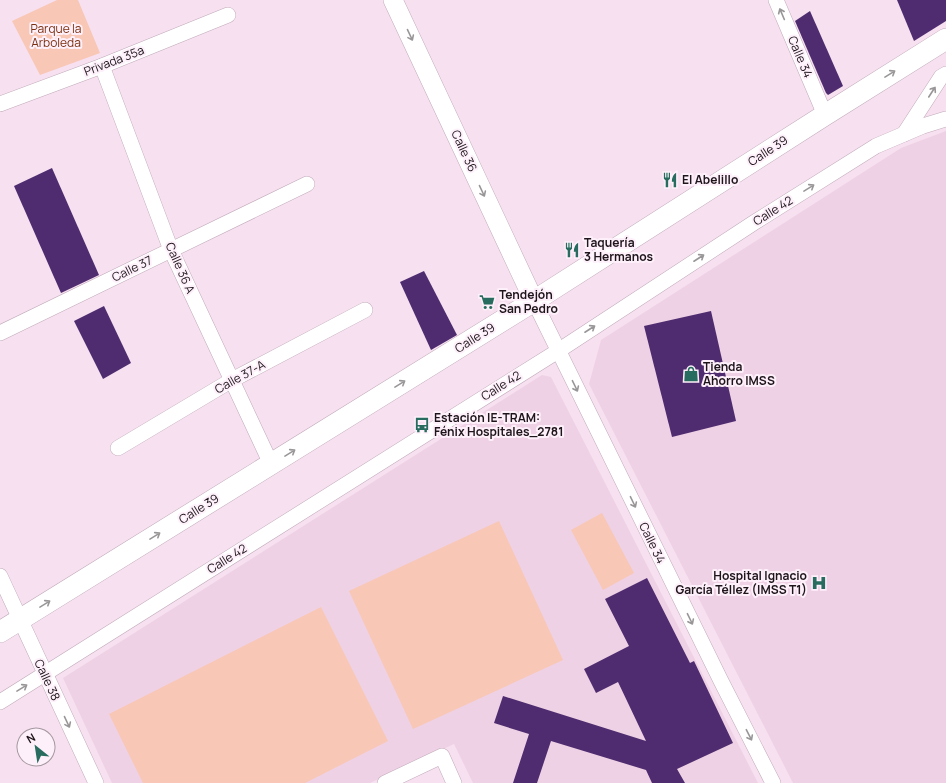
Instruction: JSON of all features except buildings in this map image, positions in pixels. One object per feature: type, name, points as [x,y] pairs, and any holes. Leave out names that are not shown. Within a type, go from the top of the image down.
[{"type":"main road","name":"Calle 39","points":[[0,632],[534,301],[824,115],[946,39]]},
{"type":"street","name":"Calle 36","points":[[393,0],[534,301]]},
{"type":"street","name":"Calle 34","points":[[776,0],[824,115]]},
{"type":"street","name":"Privada 35a","points":[[0,104],[102,66],[228,15]]},
{"type":"street","name":"Calle 36 A","points":[[102,66],[171,250],[271,464]]},
{"type":"street","points":[[904,134],[941,77],[946,74]]},
{"type":"street","name":"Calle 42","points":[[0,702],[558,351],[755,222],[876,146],[923,126],[946,119]]},
{"type":"street","name":"Calle 37","points":[[0,333],[307,184]]},
{"type":"street","name":"Calle 34","points":[[534,301],[721,681],[773,783]]},
{"type":"street","name":"Calle 37-A","points":[[118,448],[232,380],[365,310]]},
{"type":"street","name":"Calle 38","points":[[0,576],[44,674],[96,783]]},
{"type":"street","points":[[385,783],[442,756],[454,783]]},
{"type":"shaded area","name":"Hospital Ignacio García Téllez (IMSS T1)","points":[[946,131],[946,783],[793,783],[589,384],[601,340],[901,148]]},
{"type":"shaded area","points":[[542,375],[551,377],[758,783],[473,783],[454,744],[370,783],[112,783],[63,678]]},
{"type":"green space","name":"Parque la Arboleda","points":[[57,0],[78,0],[100,53],[40,75],[12,21]]},
{"type":"green space","points":[[602,513],[634,573],[603,590],[571,530]]},
{"type":"green space","points":[[499,521],[563,660],[413,729],[349,591]]},
{"type":"green space","points":[[321,607],[388,741],[305,783],[143,783],[109,714]]},
{"type":"place","name":"El Abelillo","points":[[670,180]]},
{"type":"place","name":"Taquería 3 Hermanos","points":[[572,250]]},
{"type":"place","name":"Tendejón San Pedro","points":[[487,302]]},
{"type":"place","name":"Tienda Ahorro IMSS","points":[[691,374]]},
{"type":"place","name":"Estación IE-TRAM: Fénix Hospitales_2781","points":[[422,425]]},
{"type":"place","name":"Hospital Ignacio García Téllez (IMSS T1)","points":[[819,583]]}]
